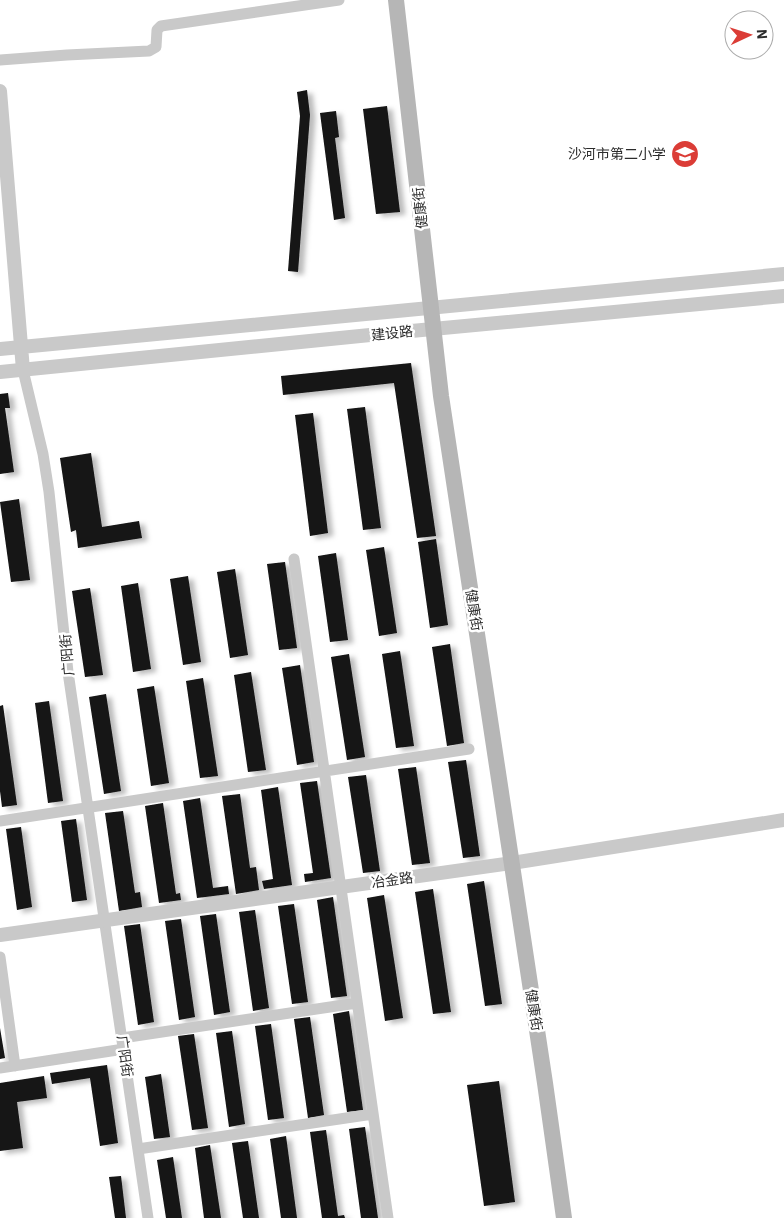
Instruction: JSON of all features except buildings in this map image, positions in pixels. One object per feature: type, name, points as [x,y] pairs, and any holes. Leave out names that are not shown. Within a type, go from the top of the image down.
[{"type":"main road","name":"健康街","points":[[396,0],[441,396],[564,1218]]},
{"type":"street","points":[[0,60],[149,51],[156,47],[157,30],[161,26],[339,0]]},
{"type":"street","name":"广阳街","points":[[0,91],[5,202],[23,370],[43,454],[50,499],[68,672],[148,1218]]},
{"type":"street","name":"建设路","points":[[0,349],[784,274]]},
{"type":"street","name":"建设路","points":[[0,372],[434,328],[784,296]]},
{"type":"street","points":[[294,559],[388,1218]]},
{"type":"street","points":[[0,821],[469,749]]},
{"type":"street","name":"冶金路","points":[[0,935],[512,863],[784,820]]},
{"type":"street","points":[[0,957],[15,1066]]},
{"type":"street","points":[[0,1068],[123,1043],[357,1003]]},
{"type":"street","points":[[138,1149],[373,1114]]},
{"type":"place","name":"沙河市第二小学","points":[[685,154]]}]
